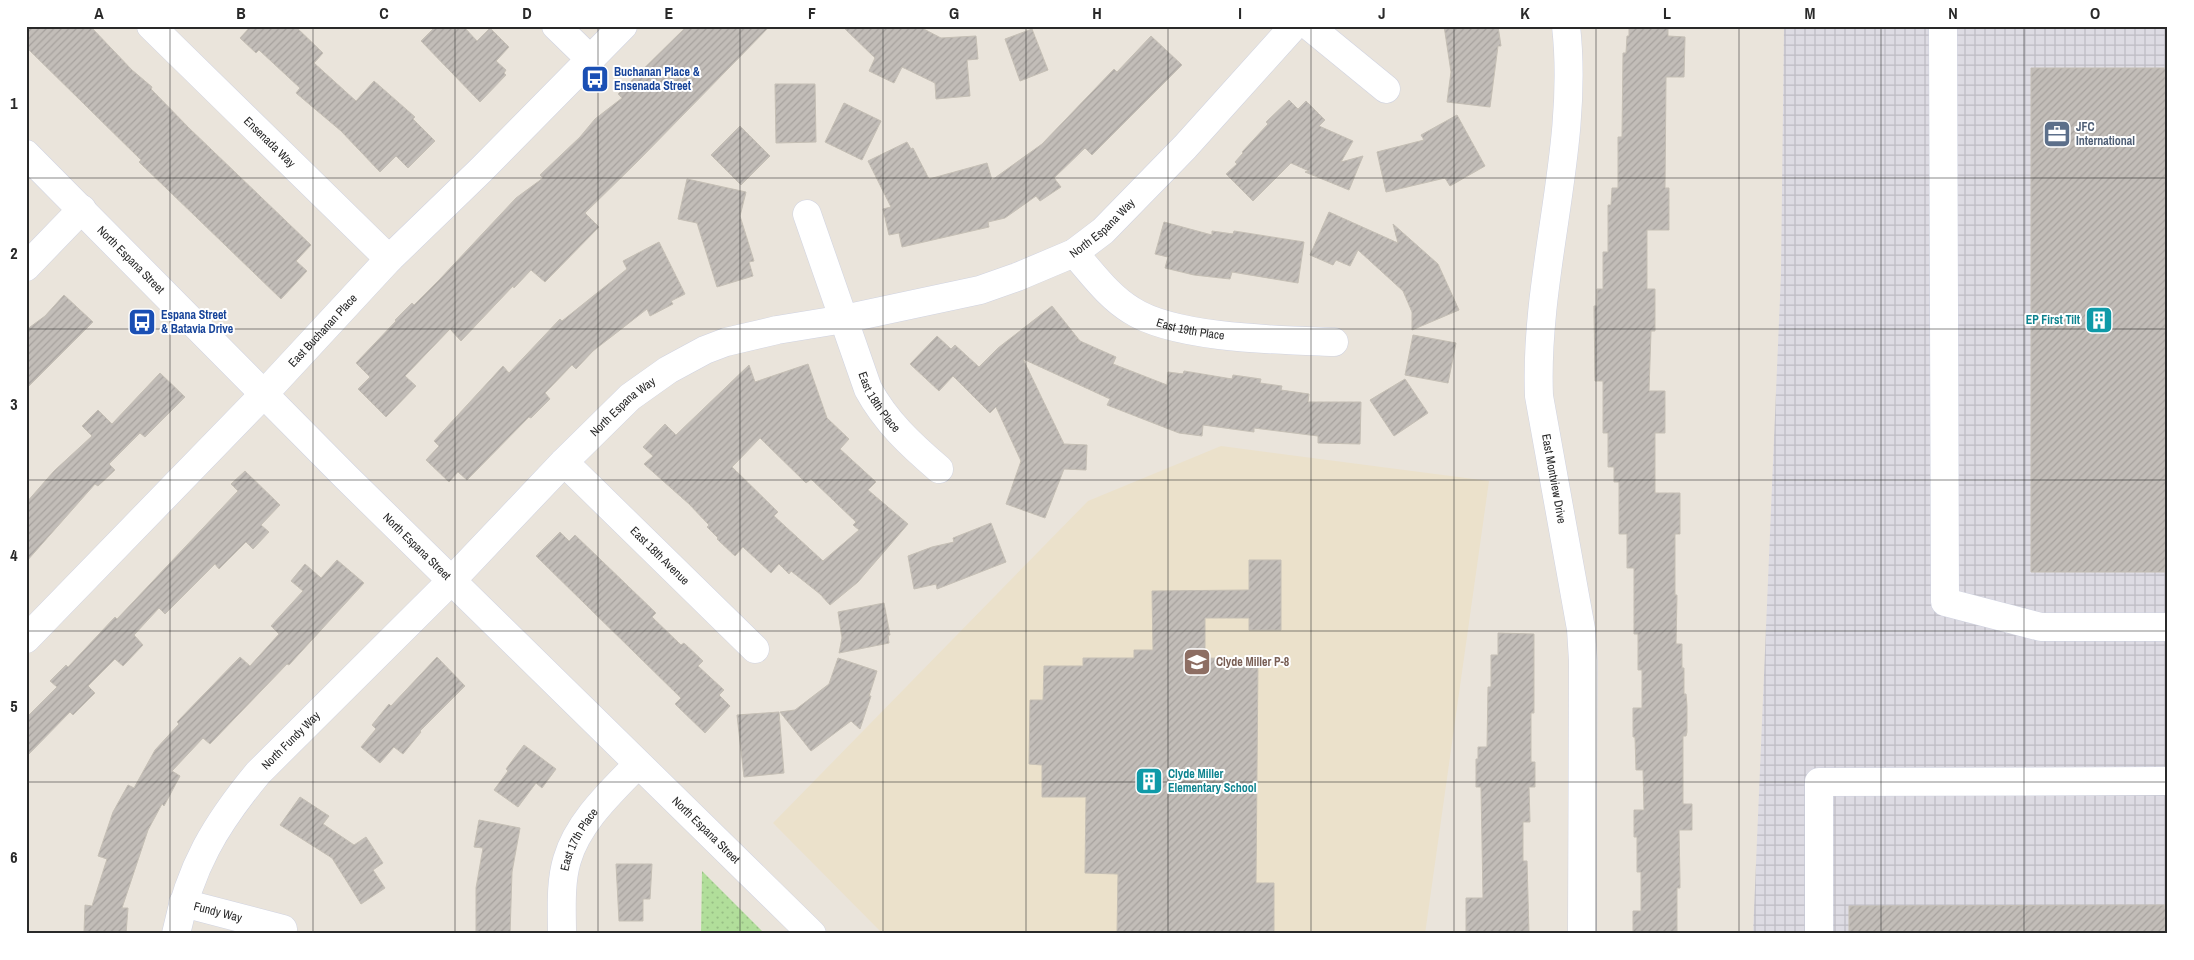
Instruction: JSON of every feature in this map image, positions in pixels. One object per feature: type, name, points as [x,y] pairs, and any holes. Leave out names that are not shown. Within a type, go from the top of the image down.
[{"type":"street","name":"Ensenada Way","points":[[151,26],[389,259]]},
{"type":"street","points":[[556,26],[590,60]]},
{"type":"street","name":"East Buchanan Place","points":[[26,639],[263,394],[389,259],[623,26]]},
{"type":"street","name":"North Espana Way","points":[[452,580],[564,462],[630,397],[668,370],[706,350],[726,342],[777,330],[844,320],[980,290],[1074,253],[1103,231],[1185,147],[1294,26]]},
{"type":"street","points":[[1309,26],[1386,89]]},
{"type":"street","name":"East Montview Drive","points":[[1566,26],[1570,62],[1568,113],[1542,309],[1538,359],[1539,396],[1581,629],[1583,661],[1582,934]]},
{"type":"street","points":[[1943,26],[1945,602],[2041,627],[2168,627]]},
{"type":"street","name":"North Espana Street","points":[[26,154],[263,394],[812,934]]},
{"type":"street","points":[[26,267],[82,209]]},
{"type":"street","points":[[807,214],[844,320]]},
{"type":"street","name":"East 19th Place","points":[[1074,253],[1112,296],[1144,318],[1183,329],[1244,337],[1334,342]]},
{"type":"street","name":"East 18th Place","points":[[844,320],[868,389],[880,411],[917,450],[939,469]]},
{"type":"street","name":"East 18th Avenue","points":[[564,462],[755,649]]},
{"type":"street","name":"North Fundy Way","points":[[176,934],[182,903],[202,853],[230,806],[258,773],[452,580]]},
{"type":"street","name":"East 17th Place","points":[[562,934],[564,872],[567,859],[582,828],[606,796],[638,764]]},
{"type":"street","points":[[1819,934],[1819,782],[2168,781]]},
{"type":"street","name":"Fundy Way","points":[[182,903],[283,929]]},
{"type":"shaded area","points":[[1784,26],[2168,26],[2168,934],[1753,934],[1781,274]]},
{"type":"shaded area","name":"Clyde Miller P-8","points":[[1221,446],[1489,481],[1425,934],[883,934],[773,823],[1088,501]]},
{"type":"green space","points":[[702,871],[765,934],[701,934]]},
{"type":"building","points":[[26,26],[90,26],[132,70],[152,87],[151,89],[189,128],[311,245],[296,261],[307,271],[281,299],[139,162],[141,160],[26,47]]},
{"type":"building","points":[[251,26],[295,26],[323,53],[314,63],[356,101],[374,81],[415,117],[413,119],[435,141],[408,168],[396,156],[380,172],[341,131],[296,93],[300,88],[259,50],[256,53],[240,38]]},
{"type":"building","points":[[436,26],[463,26],[477,41],[490,28],[509,47],[496,61],[506,70],[504,73],[506,75],[480,102],[421,41]]},
{"type":"building","points":[[687,26],[770,26],[585,213],[599,227],[545,282],[531,270],[514,288],[513,286],[461,341],[450,329],[405,376],[416,386],[386,417],[358,389],[370,377],[356,363],[395,320],[412,303],[414,305],[440,279],[516,198],[543,178],[540,175],[580,137],[595,119],[622,98],[618,94]]},
{"type":"building","points":[[842,26],[918,26],[941,38],[976,36],[978,59],[967,60],[970,96],[936,99],[935,83],[902,67],[894,83],[869,71],[875,58]]},
{"type":"building","points":[[1444,26],[1498,26],[1501,46],[1498,46],[1490,107],[1447,102],[1451,72]]},
{"type":"building","points":[[1629,26],[1668,26],[1668,36],[1685,37],[1684,77],[1666,77],[1665,188],[1669,188],[1669,230],[1647,230],[1647,289],[1655,289],[1655,331],[1651,331],[1649,391],[1665,391],[1665,433],[1655,433],[1655,493],[1680,493],[1680,534],[1675,534],[1676,644],[1682,644],[1684,694],[1686,694],[1687,706],[1687,732],[1686,736],[1683,736],[1683,804],[1692,804],[1692,830],[1679,830],[1680,888],[1677,888],[1677,934],[1633,934],[1633,911],[1641,911],[1641,872],[1637,872],[1637,837],[1634,837],[1634,810],[1644,810],[1643,770],[1636,770],[1633,708],[1642,708],[1642,670],[1638,670],[1638,634],[1634,634],[1634,568],[1627,568],[1627,534],[1619,534],[1619,482],[1614,482],[1614,467],[1608,467],[1608,433],[1603,433],[1603,381],[1595,381],[1594,306],[1597,306],[1597,289],[1603,289],[1603,252],[1608,252],[1608,205],[1611,205],[1612,188],[1618,188],[1618,137],[1622,137],[1623,53],[1626,53]]},
{"type":"building","points":[[1032,29],[1048,70],[1020,81],[1005,39]]},
{"type":"building","points":[[1151,36],[1182,65],[1092,155],[1085,148],[1054,178],[1061,187],[1040,201],[1036,196],[1005,218],[988,222],[989,227],[902,247],[899,233],[889,235],[883,209],[891,207],[868,161],[907,142],[911,149],[913,148],[929,179],[987,163],[992,180],[1042,144],[1114,69],[1117,72]]},
{"type":"building","name":"EP First Tilt","points":[[2031,68],[2168,68],[2168,572],[2031,572]]},
{"type":"building","points":[[775,84],[815,84],[816,142],[776,143]]},
{"type":"building","points":[[1289,100],[1298,109],[1306,101],[1325,120],[1319,126],[1353,141],[1341,162],[1363,156],[1349,190],[1305,172],[1309,171],[1291,163],[1253,201],[1226,174],[1237,164],[1235,162],[1242,152],[1268,124],[1266,122]]},
{"type":"building","points":[[844,103],[881,121],[862,160],[825,142]]},
{"type":"building","points":[[1457,115],[1485,166],[1450,186],[1445,178],[1386,192],[1377,152],[1424,140],[1421,135]]},
{"type":"building","points":[[740,126],[770,156],[741,185],[711,155]]},
{"type":"building","points":[[687,179],[746,192],[740,216],[754,261],[749,262],[753,276],[717,287],[697,223],[678,219]]},
{"type":"building","points":[[1329,212],[1398,243],[1393,224],[1438,264],[1459,310],[1412,330],[1412,312],[1403,291],[1358,250],[1350,266],[1336,260],[1333,265],[1310,255]]},
{"type":"building","points":[[1164,222],[1212,235],[1212,231],[1233,234],[1234,231],[1304,242],[1298,283],[1232,272],[1230,279],[1194,275],[1165,268],[1168,257],[1155,254]]},
{"type":"building","points":[[659,242],[685,294],[671,301],[673,304],[650,316],[647,309],[593,351],[576,369],[572,365],[545,393],[550,399],[531,418],[529,417],[467,480],[458,472],[449,482],[426,460],[439,446],[434,441],[503,366],[509,373],[560,319],[562,321],[627,269],[623,261]]},
{"type":"building","points":[[64,295],[93,322],[26,389],[26,330],[45,316]]},
{"type":"building","points":[[1052,306],[1080,341],[1116,357],[1113,364],[1167,385],[1168,372],[1183,374],[1184,371],[1232,379],[1233,375],[1261,379],[1260,383],[1282,386],[1281,390],[1309,394],[1308,402],[1361,402],[1360,444],[1318,443],[1318,436],[1254,428],[1254,432],[1203,425],[1202,436],[1179,433],[1107,405],[1110,399],[1023,359],[1064,444],[1087,445],[1086,470],[1064,469],[1045,518],[1006,504],[1021,461],[996,407],[990,413],[953,376],[939,391],[910,364],[937,336],[951,349],[955,345],[979,367],[998,348]]},
{"type":"building","points":[[1413,335],[1456,343],[1448,383],[1405,375]]},
{"type":"building","points":[[808,364],[827,418],[849,439],[840,449],[876,482],[868,490],[908,524],[858,582],[830,605],[820,594],[791,571],[789,574],[779,564],[771,573],[743,547],[735,556],[717,539],[707,527],[709,525],[689,504],[644,464],[653,456],[643,447],[665,424],[676,435],[749,365],[755,382]],"holes":[[[760,438],[806,483],[811,479],[856,522],[853,525],[859,530],[823,561],[774,516],[778,512],[732,467]]]},
{"type":"building","points":[[160,373],[185,397],[145,437],[140,433],[109,464],[115,470],[98,486],[95,484],[26,562],[26,503],[54,471],[92,436],[82,426],[98,410],[112,424]]},
{"type":"building","points":[[1405,379],[1428,413],[1394,436],[1370,400]]},
{"type":"building","points":[[245,471],[280,505],[261,525],[269,532],[253,549],[246,542],[219,569],[215,564],[165,614],[159,608],[134,635],[143,645],[123,666],[115,659],[88,686],[95,693],[73,715],[70,712],[26,757],[26,718],[57,687],[50,681],[66,665],[68,667],[115,617],[117,619],[238,491],[231,484]]},
{"type":"building","points":[[991,523],[1006,562],[937,589],[936,584],[914,589],[908,556],[932,547],[954,542],[953,538]]},
{"type":"building","points":[[560,532],[569,541],[575,535],[656,613],[652,617],[681,645],[684,643],[703,661],[698,666],[724,690],[719,695],[730,706],[705,733],[675,704],[681,698],[536,556]]},
{"type":"building","points":[[337,560],[364,583],[289,665],[287,664],[210,744],[203,738],[172,771],[180,776],[164,806],[162,804],[148,830],[122,908],[128,908],[126,934],[91,934],[84,932],[85,905],[92,906],[107,859],[98,856],[113,812],[128,785],[134,788],[155,750],[179,724],[177,722],[240,657],[250,666],[279,634],[271,626],[303,591],[291,581],[305,564],[321,578]]},
{"type":"building","name":"Clyde Miller Elementary School","points":[[1249,560],[1281,560],[1281,630],[1249,630],[1249,618],[1205,618],[1205,658],[1258,659],[1256,883],[1274,883],[1274,934],[1117,934],[1118,874],[1085,873],[1086,797],[1042,797],[1042,765],[1029,764],[1030,700],[1043,700],[1044,666],[1083,666],[1083,658],[1134,658],[1134,650],[1153,650],[1152,591],[1249,590]]},
{"type":"building","points":[[884,603],[890,635],[888,635],[889,643],[839,653],[842,638],[838,612]]},
{"type":"building","points":[[1498,633],[1534,634],[1534,713],[1531,713],[1531,762],[1535,762],[1535,787],[1529,787],[1530,822],[1523,822],[1523,861],[1527,861],[1529,934],[1466,934],[1466,898],[1483,898],[1481,787],[1476,787],[1476,759],[1478,759],[1478,747],[1487,747],[1488,687],[1491,687],[1491,655],[1498,655]]},
{"type":"building","points":[[437,657],[465,686],[420,731],[403,754],[394,747],[380,763],[361,747],[376,729],[372,725],[389,704],[391,706]]},
{"type":"building","points":[[838,658],[877,671],[869,696],[871,696],[860,729],[851,721],[811,751],[780,712],[795,710],[829,684]]},
{"type":"building","points":[[779,712],[784,773],[744,777],[737,715]]},
{"type":"building","points":[[524,745],[556,769],[542,788],[536,783],[518,807],[494,790],[508,771],[506,769]]},
{"type":"building","points":[[300,797],[329,816],[323,824],[354,845],[366,837],[383,863],[373,870],[385,888],[361,904],[332,858],[280,825]]},
{"type":"building","points":[[479,820],[520,828],[512,872],[510,934],[476,934],[476,888],[483,848],[474,847]]},
{"type":"building","points":[[616,864],[652,864],[650,899],[643,899],[643,921],[619,921]]},
{"type":"building","points":[[2168,905],[2168,934],[1849,934],[1849,906]]},
{"type":"place","name":"Buchanan Place & Ensenada Street","points":[[595,79]]},
{"type":"place","name":"JFC International","points":[[2057,134]]},
{"type":"place","name":"EP First Tilt","points":[[2099,320]]},
{"type":"place","name":"Espana Street & Batavia Drive","points":[[142,322]]},
{"type":"place","name":"Clyde Miller P-8","points":[[1197,662]]},
{"type":"place","name":"Clyde Miller Elementary School","points":[[1149,781]]}]
